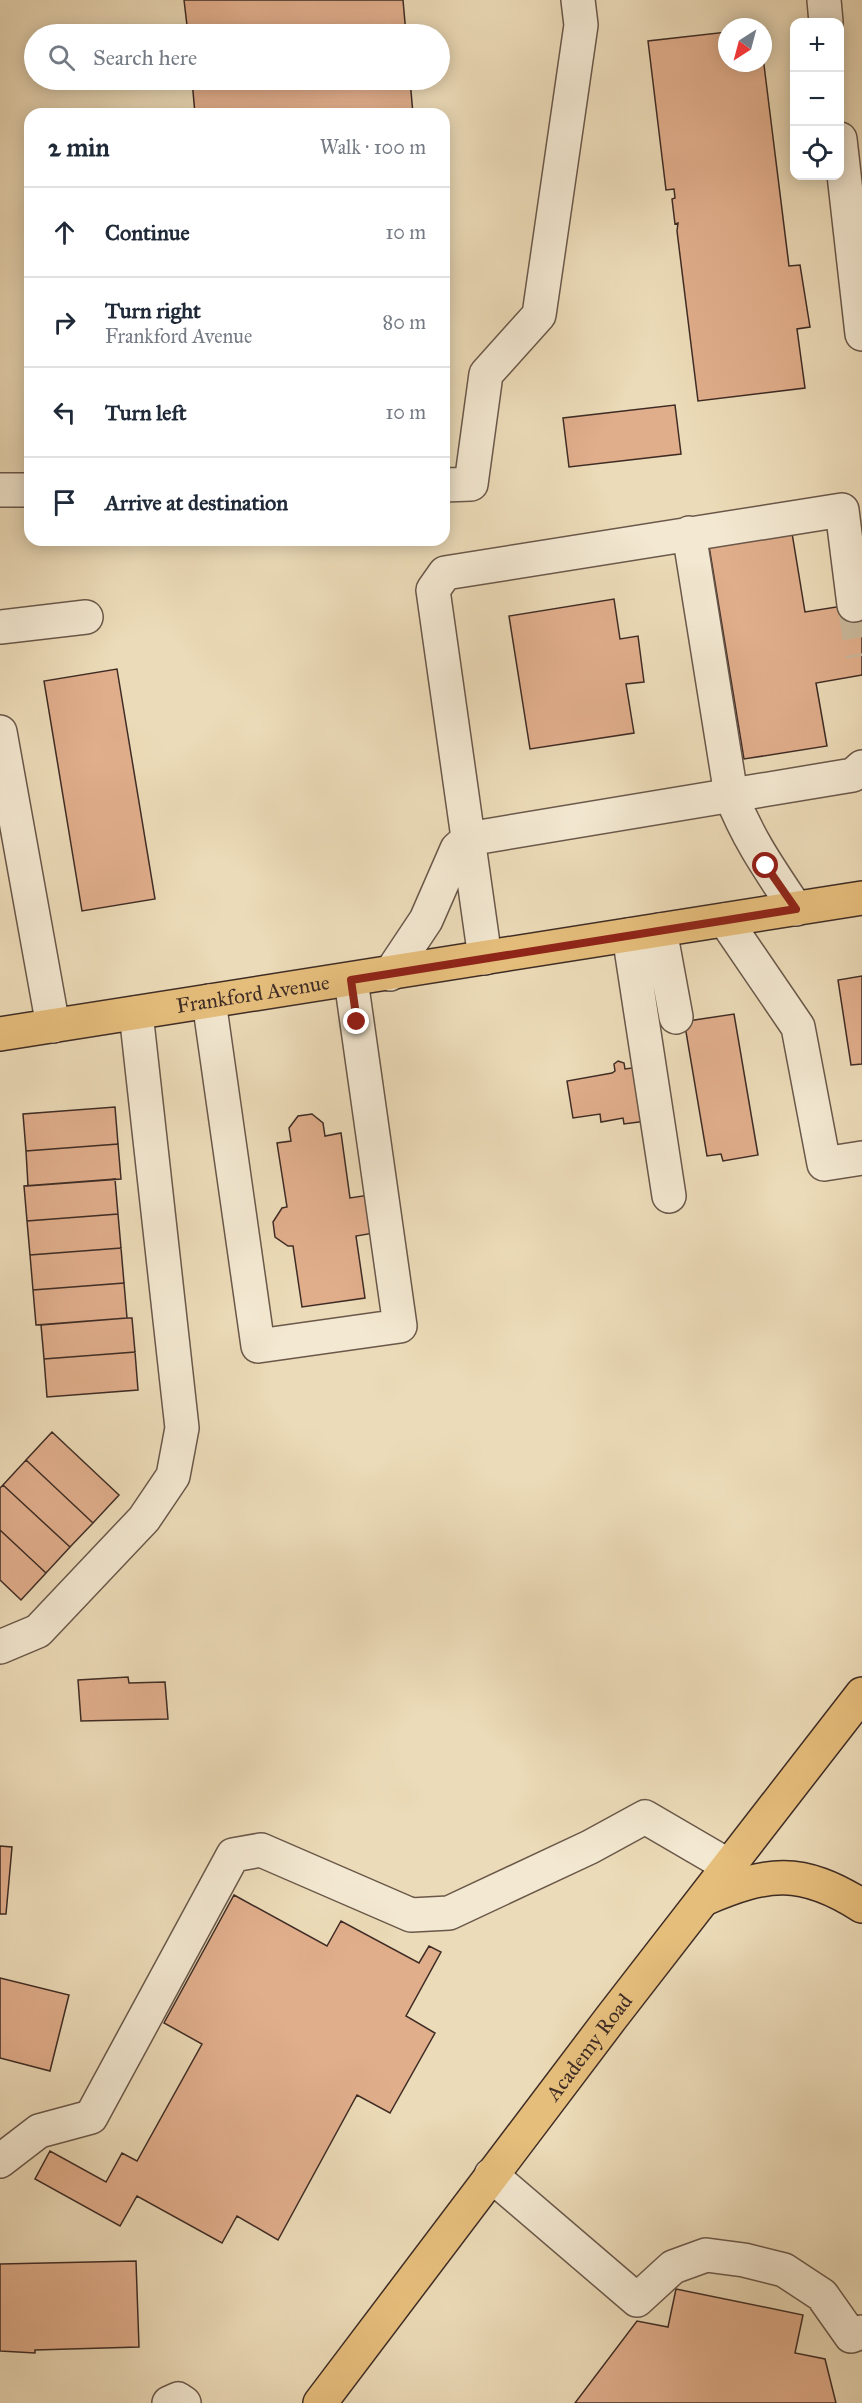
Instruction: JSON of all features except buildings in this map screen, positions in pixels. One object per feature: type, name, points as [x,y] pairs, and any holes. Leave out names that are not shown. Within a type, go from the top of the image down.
[{"type":"main road","name":"Frankford Avenue","points":[[0,1034],[862,898]]},
{"type":"main road","name":"Academy Road","points":[[320,2403],[491,2175],[862,1694]]},
{"type":"main road","points":[[702,1900],[758,1878],[777,1877],[814,1883],[862,1906]]},
{"type":"lane","points":[[450,485],[471,484],[486,374],[539,315],[580,25],[578,0]]},
{"type":"lane","points":[[824,0],[826,18]]},
{"type":"lane","points":[[844,174],[862,334]]},
{"type":"lane","points":[[0,490],[24,490]]},
{"type":"lane","points":[[485,958],[433,590],[445,573],[852,508],[854,604]]},
{"type":"lane","points":[[689,533],[731,795],[744,830],[796,909]]},
{"type":"lane","points":[[0,627],[86,617]]},
{"type":"lane","points":[[0,732],[53,1026]]},
{"type":"lane","points":[[390,974],[426,920],[457,849],[468,839],[853,775],[862,767]]},
{"type":"lane","points":[[725,920],[798,1027],[824,1164],[862,1158]]},
{"type":"lane","points":[[645,933],[676,1017]]},
{"type":"lane","points":[[645,933],[669,1196]]},
{"type":"lane","points":[[209,1001],[258,1346],[388,1328],[400,1326],[351,980]]},
{"type":"lane","points":[[0,1647],[38,1630],[144,1519],[173,1476],[182,1428],[136,1013]]},
{"type":"lane","points":[[0,2161],[39,2131],[91,2117],[233,1855],[261,1850],[411,1915],[449,1913],[590,1847],[645,1817],[729,1866]]},
{"type":"lane","points":[[491,2175],[637,2300],[673,2268],[706,2254],[783,2270],[822,2295],[850,2336],[862,2332]]},
{"type":"lane","points":[[170,2403],[178,2399],[184,2403]]},
{"type":"tunnel","points":[[854,605],[862,656]]},
{"type":"route","points":[[357,1022],[351,980],[796,909],[766,866]]}]
